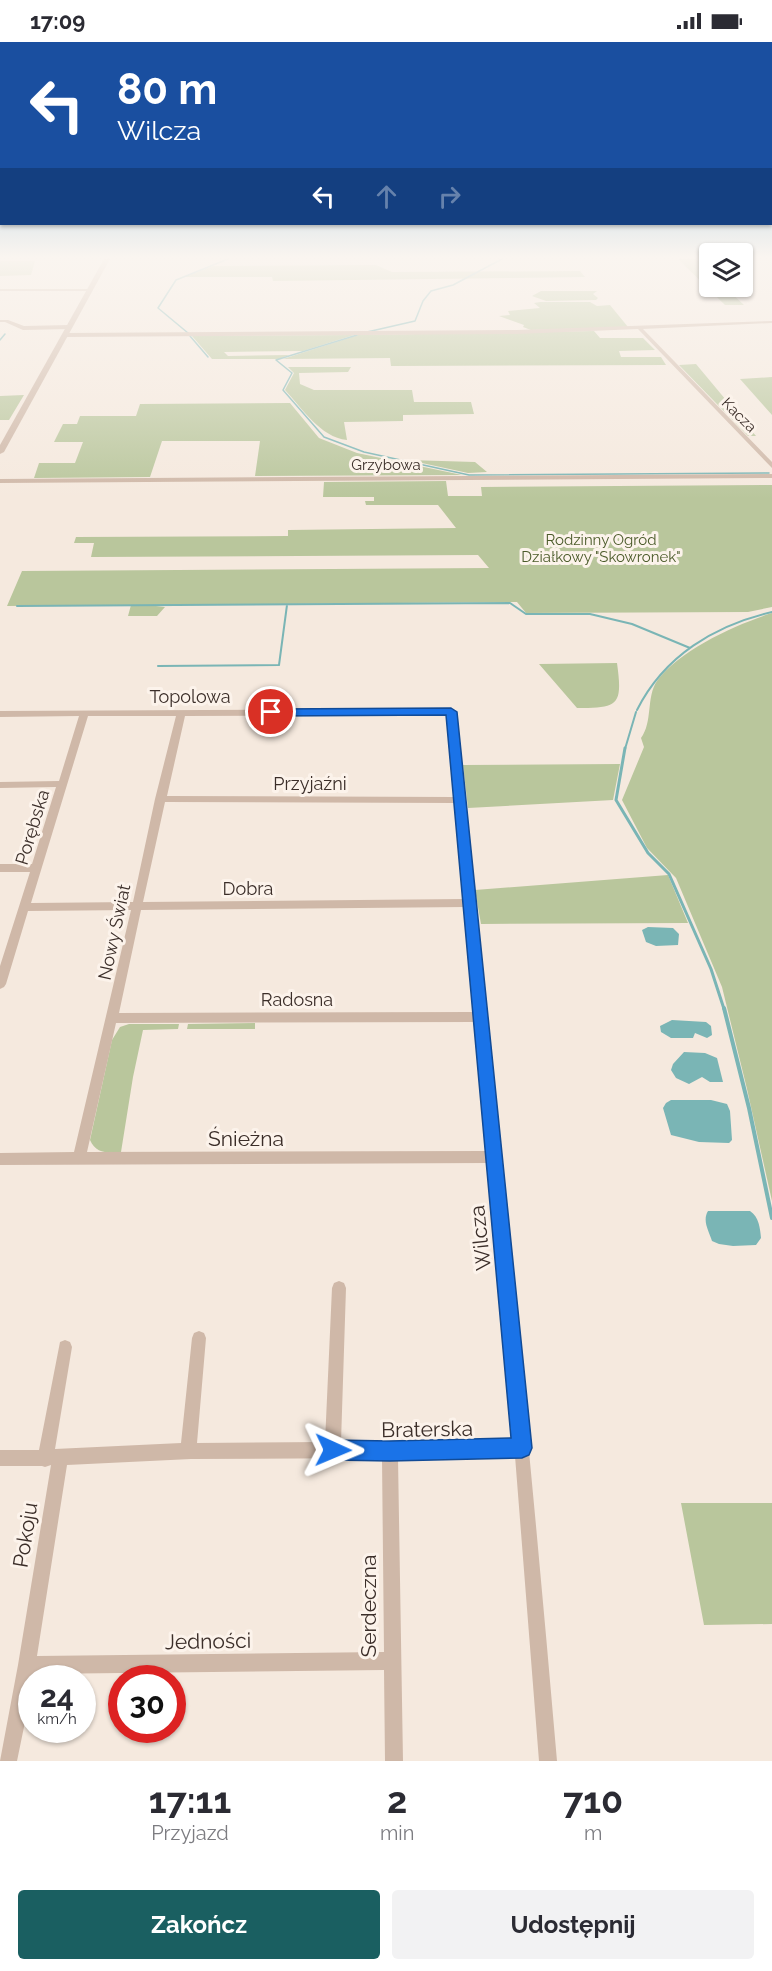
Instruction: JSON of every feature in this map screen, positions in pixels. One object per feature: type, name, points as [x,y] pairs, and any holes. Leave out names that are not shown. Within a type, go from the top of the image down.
[{"type":"street","points":[[0,452],[62,339]]},
{"type":"street","name":"Kacza","points":[[650,339],[772,466]]},
{"type":"street","name":"Grzybowa","points":[[0,481],[772,476]]},
{"type":"street","name":"Topolowa","points":[[0,714],[451,712]]},
{"type":"street","name":"Wilcza","points":[[451,712],[482,1017],[492,1157],[522,1448],[548,1761]]},
{"type":"street","name":"Nowy Świat","points":[[79,1158],[113,1018],[136,905],[181,713]]},
{"type":"street","name":"Porębska","points":[[0,984],[2,970],[25,907],[84,714]]},
{"type":"street","points":[[0,785],[62,784]]},
{"type":"street","name":"Przyjaźni","points":[[160,799],[460,800]]},
{"type":"street","points":[[0,868],[37,868]]},
{"type":"street","name":"Dobra","points":[[25,907],[470,903]]},
{"type":"street","name":"Radosna","points":[[113,1018],[482,1017]]},
{"type":"street","name":"Śnieżna","points":[[0,1159],[492,1157]]},
{"type":"street","points":[[333,1450],[339,1288]]},
{"type":"street","points":[[188,1451],[199,1338]]},
{"type":"street","name":"Pokoju","points":[[27,1665],[65,1347]]},
{"type":"street","name":"Braterska","points":[[0,1458],[52,1458],[188,1451],[390,1451],[522,1448]]},
{"type":"street","name":"Serdeczna","points":[[390,1451],[394,1761]]},
{"type":"street","name":"Jedności","points":[[27,1665],[391,1661]]},
{"type":"street","name":"Pokoju","points":[[8,1761],[18,1710]]},
{"type":"green space","points":[[195,339],[341,339],[303,351],[224,352],[228,356],[289,355],[279,359],[212,359]]},
{"type":"green space","points":[[345,339],[644,339],[655,350],[619,351],[621,357],[661,357],[666,365],[391,366],[390,358],[283,359]]},
{"type":"green space","points":[[696,364],[756,436],[748,436],[679,365]]},
{"type":"green space","points":[[288,367],[351,367],[348,372],[299,373],[300,384],[314,390],[412,390],[414,402],[471,402],[474,414],[403,415],[403,421],[344,422],[347,440],[337,438],[320,428],[285,390],[294,373]]},
{"type":"green space","points":[[772,377],[772,415],[740,379]]},
{"type":"green space","points":[[24,395],[9,420],[0,420],[0,396]]},
{"type":"green space","points":[[290,403],[319,438],[357,453],[462,475],[255,476],[260,441],[162,441],[150,477],[34,478],[39,463],[75,463],[83,442],[54,442],[63,424],[77,424],[80,416],[136,416],[140,404]]},
{"type":"green space","points":[[408,460],[475,462],[487,472],[468,473]]},
{"type":"green space","name":"Rodzinny Ogród Działkowy \"Skowronek\"","points":[[446,481],[448,496],[482,496],[481,487],[772,485],[772,607],[748,612],[526,613],[517,602],[147,605],[165,607],[157,616],[128,616],[131,605],[7,606],[22,571],[489,568],[478,555],[91,557],[94,543],[74,543],[76,537],[288,536],[288,530],[456,528],[438,505],[366,505],[365,501],[374,501],[374,497],[323,497],[324,482]]},
{"type":"green space","points":[[772,613],[772,1201],[722,987],[676,878],[647,848],[622,800],[644,747],[641,738],[647,725],[652,694],[657,681],[679,659],[694,649],[726,631]]},
{"type":"green space","points":[[617,663],[619,688],[615,702],[591,708],[577,708],[539,664]]},
{"type":"green space","points":[[620,764],[613,800],[468,808],[463,765]]},
{"type":"green space","points":[[668,875],[688,923],[481,924],[475,890]]},
{"type":"green space","points":[[255,1023],[255,1029],[187,1029],[188,1024]]},
{"type":"green space","points":[[129,1024],[179,1024],[178,1029],[143,1030],[121,1152],[103,1152],[96,1148],[90,1140],[112,1040],[120,1027]]},
{"type":"green space","points":[[681,1503],[772,1503],[772,1624],[704,1625]]},
{"type":"water","points":[[648,927],[673,928],[679,934],[678,945],[656,946],[646,942],[642,930]]},
{"type":"water","points":[[672,1020],[706,1022],[711,1026],[712,1035],[707,1038],[695,1033],[693,1038],[671,1038],[661,1032],[660,1026]]},
{"type":"water","points":[[684,1052],[705,1053],[717,1058],[723,1082],[710,1082],[702,1077],[689,1084],[676,1078],[671,1070],[673,1064]]},
{"type":"water","points":[[671,1100],[711,1100],[727,1104],[730,1111],[732,1140],[729,1143],[699,1142],[671,1135],[663,1108]]},
{"type":"water","points":[[708,1211],[750,1211],[757,1220],[761,1238],[756,1245],[733,1246],[712,1241],[706,1222]]},
{"type":"waterway","points":[[193,339],[208,357]]},
{"type":"waterway","points":[[343,339],[276,360],[292,373],[283,390],[324,437],[364,452],[469,475],[769,473]]},
{"type":"waterway","points":[[17,606],[510,603],[526,614],[590,614],[632,624],[690,648]]},
{"type":"waterway","points":[[158,666],[279,665],[287,605]]},
{"type":"waterway","points":[[637,710],[661,674],[693,646],[731,625],[772,612]]},
{"type":"waterway","points":[[625,749],[636,712]]},
{"type":"waterway","points":[[625,748],[616,800],[648,853],[669,874],[711,969],[724,1009]]},
{"type":"waterway","points":[[724,1008],[749,1108],[772,1218]]},
{"type":"route","points":[[271,712],[451,712],[482,1017],[492,1157],[522,1448],[333,1450]]}]
